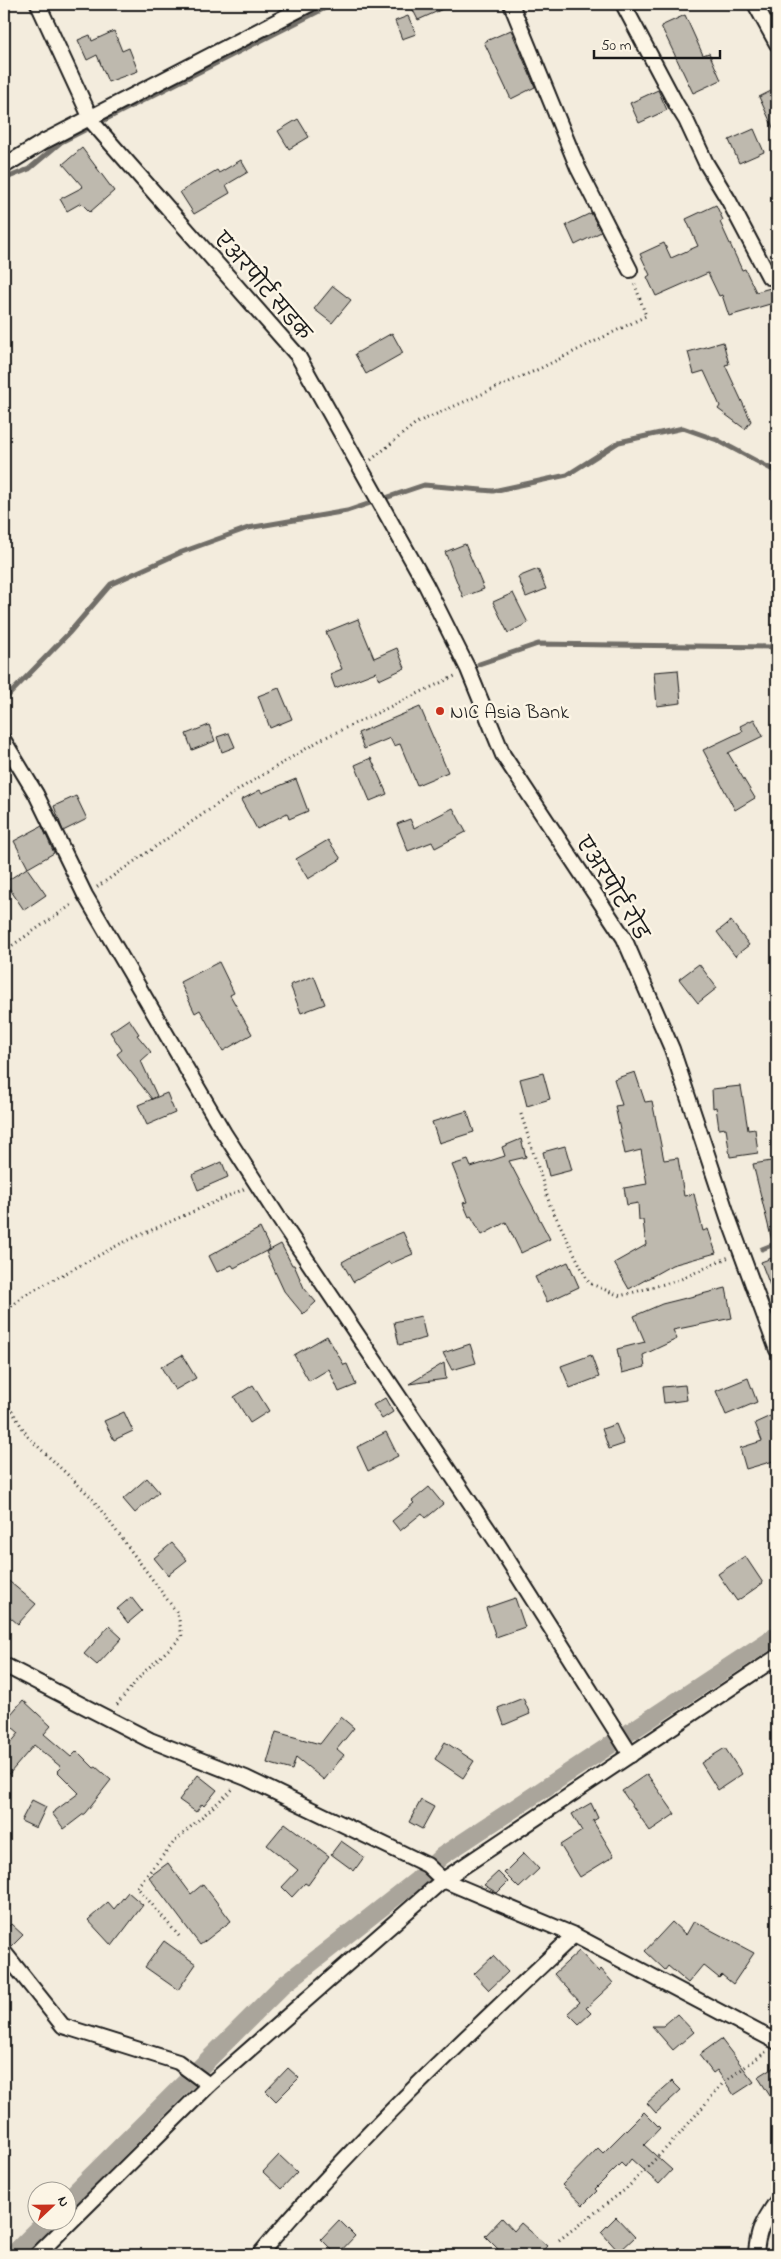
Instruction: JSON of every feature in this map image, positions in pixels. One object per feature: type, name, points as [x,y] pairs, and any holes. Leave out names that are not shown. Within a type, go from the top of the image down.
[{"type":"street","points":[[38,4],[92,121]]},
{"type":"street","points":[[4,166],[43,142],[92,121],[310,4]]},
{"type":"street","points":[[511,4],[578,168],[630,270]]},
{"type":"street","points":[[623,4],[768,277]]},
{"type":"street","points":[[755,4],[777,44]]},
{"type":"street","name":"एअरपोर्ट सडक","points":[[92,121],[103,136],[298,356],[360,469],[394,524]]},
{"type":"street","name":"एअरपोर्ट रोड","points":[[394,524],[468,669],[503,755],[624,938],[672,1049],[741,1252],[777,1350]]},
{"type":"street","points":[[4,741],[36,794],[86,895],[224,1133],[496,1541],[629,1751]]},
{"type":"street","points":[[36,2255],[206,2083],[435,1873],[777,1657]]},
{"type":"street","points":[[4,1665],[150,1740],[246,1778],[435,1873],[574,1935],[774,2046]]},
{"type":"street","points":[[259,2255],[305,2200],[442,2060],[574,1935]]},
{"type":"street","points":[[4,1952],[63,2026],[178,2062],[206,2083]]},
{"type":"street","points":[[756,2255],[757,2236],[766,2217],[777,2201]]},
{"type":"path","points":[[360,469],[416,422],[539,369],[646,316],[630,270]]},
{"type":"path","points":[[4,951],[241,788],[322,739],[468,669]]},
{"type":"path","points":[[521,1114],[550,1205],[589,1283],[620,1296],[679,1280],[741,1252]]},
{"type":"path","points":[[4,1313],[23,1296],[120,1244],[257,1184]]},
{"type":"path","points":[[4,1398],[28,1437],[91,1497],[178,1614],[182,1638],[144,1672],[107,1717]]},
{"type":"path","points":[[179,1936],[137,1887],[174,1842],[246,1778]]},
{"type":"path","points":[[559,2240],[626,2189],[678,2136],[724,2082],[774,2046]]},
{"type":"building","points":[[410,4],[454,4],[418,20]]},
{"type":"building","points":[[685,15],[703,55],[709,53],[721,80],[693,93],[661,26]]},
{"type":"building","points":[[408,16],[416,34],[402,39],[395,21]]},
{"type":"building","points":[[511,30],[535,87],[511,99],[484,42]]},
{"type":"building","points":[[114,31],[122,51],[129,48],[138,71],[108,82],[97,55],[87,60],[78,40],[90,35],[92,41]]},
{"type":"building","points":[[777,88],[777,136],[759,97]]},
{"type":"building","points":[[658,90],[667,110],[639,123],[630,103]]},
{"type":"building","points":[[298,119],[309,137],[289,149],[278,131]]},
{"type":"building","points":[[754,129],[764,152],[739,163],[729,140]]},
{"type":"building","points":[[82,148],[114,191],[90,212],[81,203],[67,211],[60,199],[83,187],[63,164]]},
{"type":"building","points":[[241,160],[248,172],[226,185],[230,193],[194,214],[180,192],[217,170],[219,173]]},
{"type":"building","points":[[716,205],[723,220],[720,222],[742,270],[745,269],[756,292],[774,287],[777,302],[729,316],[722,295],[719,296],[708,273],[656,296],[647,277],[650,275],[640,254],[664,243],[671,258],[698,246],[686,219]]},
{"type":"building","points":[[591,213],[601,232],[575,245],[566,225]]},
{"type":"building","points":[[333,286],[351,300],[332,323],[314,309]]},
{"type":"building","points":[[392,333],[403,353],[366,374],[355,354]]},
{"type":"building","points":[[723,342],[729,364],[725,365],[751,421],[745,429],[718,409],[720,406],[704,371],[694,374],[688,352]]},
{"type":"building","points":[[465,544],[484,589],[463,597],[445,552]]},
{"type":"building","points":[[538,569],[546,589],[526,597],[518,577]]},
{"type":"building","points":[[513,593],[528,623],[508,633],[493,602]]},
{"type":"building","points":[[358,619],[374,658],[397,648],[405,668],[379,680],[376,672],[335,688],[330,674],[342,669],[326,632]]},
{"type":"building","points":[[678,670],[681,703],[657,706],[654,672]]},
{"type":"building","points":[[279,688],[292,719],[270,728],[258,696]]},
{"type":"building","points":[[420,707],[448,772],[417,785],[400,744],[394,746],[390,738],[364,749],[358,733]]},
{"type":"building","points":[[754,719],[763,736],[728,753],[755,798],[735,810],[703,750],[743,731],[740,726]]},
{"type":"building","points":[[209,725],[215,741],[192,750],[186,734]]},
{"type":"building","points":[[229,733],[235,747],[222,752],[217,737]]},
{"type":"building","points":[[371,758],[387,794],[370,801],[355,765]]},
{"type":"building","points":[[296,779],[308,811],[289,819],[287,813],[257,829],[241,800],[260,790],[262,793]]},
{"type":"building","points":[[76,796],[87,819],[63,831],[54,806]]},
{"type":"building","points":[[453,808],[466,832],[435,848],[432,842],[408,851],[397,824],[410,819],[414,828]]},
{"type":"building","points":[[42,826],[54,853],[28,868],[14,841]]},
{"type":"building","points":[[328,840],[341,859],[308,879],[296,859]]},
{"type":"building","points":[[27,868],[46,895],[24,910],[5,882]]},
{"type":"building","points":[[731,921],[749,945],[735,956],[717,932]]},
{"type":"building","points":[[219,962],[234,993],[230,995],[252,1034],[223,1051],[200,1010],[195,1013],[180,982]]},
{"type":"building","points":[[699,964],[717,988],[698,1003],[679,979]]},
{"type":"building","points":[[314,976],[325,1004],[301,1013],[290,985]]},
{"type":"building","points":[[129,1019],[139,1034],[137,1035],[151,1052],[141,1061],[157,1096],[152,1099],[117,1054],[122,1050],[110,1032]]},
{"type":"building","points":[[635,1072],[645,1102],[652,1101],[664,1160],[678,1158],[684,1196],[694,1194],[703,1231],[708,1229],[716,1253],[672,1265],[629,1289],[614,1263],[646,1245],[643,1220],[639,1220],[638,1203],[627,1205],[624,1188],[647,1184],[641,1150],[625,1154],[615,1106],[622,1105],[614,1079]]},
{"type":"building","points":[[543,1073],[550,1099],[527,1106],[520,1079]]},
{"type":"building","points":[[741,1086],[748,1130],[755,1129],[758,1153],[730,1157],[726,1128],[719,1129],[716,1107],[713,1108],[712,1089]]},
{"type":"building","points":[[167,1093],[175,1113],[147,1125],[138,1105]]},
{"type":"building","points":[[467,1111],[474,1132],[439,1143],[432,1122]]},
{"type":"building","points":[[521,1139],[526,1157],[509,1161],[550,1239],[521,1253],[506,1222],[482,1235],[471,1216],[469,1217],[463,1203],[467,1202],[452,1165],[468,1160],[471,1167],[505,1156],[502,1147]]},
{"type":"building","points":[[565,1146],[572,1170],[549,1176],[543,1152]]},
{"type":"building","points":[[777,1160],[777,1244],[773,1245],[753,1164]]},
{"type":"building","points":[[222,1162],[228,1177],[198,1190],[192,1175]]},
{"type":"building","points":[[260,1228],[270,1249],[234,1268],[232,1265],[217,1272],[209,1256]]},
{"type":"building","points":[[403,1232],[413,1254],[390,1264],[389,1262],[353,1282],[342,1262],[372,1245]]},
{"type":"building","points":[[281,1244],[292,1265],[294,1265],[304,1288],[316,1302],[303,1314],[284,1291],[266,1252]]},
{"type":"building","points":[[777,1256],[777,1301],[776,1301],[761,1262]]},
{"type":"building","points":[[568,1262],[579,1287],[547,1302],[535,1277]]},
{"type":"building","points":[[726,1288],[732,1318],[673,1330],[677,1339],[643,1355],[645,1367],[622,1373],[617,1349],[645,1342],[634,1316],[662,1304]]},
{"type":"building","points":[[421,1316],[426,1338],[399,1345],[394,1322]]},
{"type":"building","points":[[327,1336],[344,1365],[347,1364],[356,1385],[339,1392],[329,1369],[309,1381],[294,1355]]},
{"type":"building","points":[[470,1344],[476,1363],[452,1370],[443,1353]]},
{"type":"building","points":[[182,1355],[196,1378],[175,1390],[161,1367]]},
{"type":"building","points":[[591,1355],[599,1377],[570,1388],[561,1366]]},
{"type":"building","points":[[444,1363],[446,1379],[409,1384]]},
{"type":"building","points":[[748,1378],[757,1402],[726,1415],[716,1391]]},
{"type":"building","points":[[253,1385],[269,1411],[250,1423],[234,1397]]},
{"type":"building","points":[[685,1385],[687,1400],[664,1403],[662,1387]]},
{"type":"building","points":[[385,1398],[393,1412],[382,1419],[373,1405]]},
{"type":"building","points":[[124,1412],[133,1431],[114,1440],[104,1421]]},
{"type":"building","points":[[777,1413],[777,1460],[746,1469],[740,1448],[762,1441],[755,1423]]},
{"type":"building","points":[[616,1424],[624,1444],[609,1449],[602,1429]]},
{"type":"building","points":[[386,1432],[398,1456],[368,1471],[357,1447]]},
{"type":"building","points":[[147,1478],[159,1492],[135,1513],[123,1499]]},
{"type":"building","points":[[429,1487],[443,1504],[426,1518],[422,1513],[400,1531],[392,1521],[414,1503],[412,1501]]},
{"type":"building","points":[[172,1543],[187,1560],[168,1575],[154,1558]]},
{"type":"building","points":[[745,1556],[763,1583],[737,1601],[718,1574]]},
{"type":"building","points":[[4,1577],[36,1604],[18,1624],[4,1612]]},
{"type":"building","points":[[131,1597],[142,1611],[128,1623],[117,1609]]},
{"type":"building","points":[[515,1598],[525,1627],[496,1637],[486,1608]]},
{"type":"building","points":[[109,1626],[122,1638],[97,1665],[84,1654]]},
{"type":"building","points":[[523,1698],[530,1714],[504,1725],[498,1708]]},
{"type":"building","points":[[23,1700],[51,1726],[44,1734],[71,1757],[77,1751],[94,1768],[96,1767],[111,1780],[85,1813],[64,1829],[52,1813],[79,1793],[57,1771],[61,1767],[34,1745],[4,1780],[4,1751],[19,1733],[5,1721]]},
{"type":"building","points":[[341,1717],[354,1728],[337,1749],[344,1755],[324,1780],[296,1757],[292,1770],[267,1763],[276,1732],[320,1744]]},
{"type":"building","points":[[445,1742],[474,1761],[463,1778],[435,1759]]},
{"type":"building","points":[[725,1748],[742,1774],[718,1790],[701,1763]]},
{"type":"building","points":[[647,1774],[675,1814],[650,1831],[622,1791]]},
{"type":"building","points":[[198,1775],[217,1790],[204,1806],[202,1804],[196,1812],[179,1800]]},
{"type":"building","points":[[32,1800],[46,1807],[36,1828],[21,1821]]},
{"type":"building","points":[[421,1800],[434,1807],[422,1829],[409,1822]]},
{"type":"building","points":[[591,1803],[598,1818],[593,1821],[614,1856],[580,1877],[560,1845],[582,1831],[572,1814]]},
{"type":"building","points":[[285,1823],[329,1856],[308,1885],[305,1883],[292,1897],[282,1887],[298,1870],[267,1845]]},
{"type":"building","points":[[341,1841],[364,1857],[354,1871],[331,1854]]},
{"type":"building","points":[[524,1853],[539,1869],[519,1888],[504,1873]]},
{"type":"building","points":[[168,1863],[191,1894],[203,1884],[231,1921],[200,1945],[149,1877]]},
{"type":"building","points":[[498,1872],[508,1882],[497,1893],[484,1885]]},
{"type":"building","points":[[128,1892],[143,1905],[112,1946],[88,1920],[108,1902],[114,1909]]},
{"type":"building","points":[[694,1921],[754,1953],[733,1984],[722,1975],[719,1978],[703,1965],[688,1983],[668,1966],[665,1970],[645,1951],[672,1922],[686,1935]]},
{"type":"building","points":[[11,1924],[23,1935],[11,1947],[4,1940],[4,1931]]},
{"type":"building","points":[[164,1941],[196,1964],[178,1990],[145,1967]]},
{"type":"building","points":[[579,1951],[599,1972],[601,1969],[613,1983],[586,2008],[591,2013],[579,2024],[568,2013],[580,2002],[554,1974]]},
{"type":"building","points":[[493,1956],[508,1972],[489,1990],[474,1974]]},
{"type":"building","points":[[677,2014],[694,2032],[673,2050],[652,2026],[663,2026]]},
{"type":"building","points":[[721,2039],[754,2082],[734,2095],[717,2070],[713,2073],[699,2055]]},
{"type":"building","points":[[777,2065],[777,2107],[758,2077]]},
{"type":"building","points":[[288,2068],[299,2078],[276,2101],[266,2091]]},
{"type":"building","points":[[672,2081],[681,2090],[656,2113],[647,2103]]},
{"type":"building","points":[[644,2112],[660,2128],[644,2145],[672,2170],[659,2184],[631,2159],[625,2167],[621,2163],[595,2189],[597,2191],[583,2205],[562,2185],[598,2148],[603,2153]]},
{"type":"building","points":[[279,2155],[297,2172],[281,2189],[263,2172]]},
{"type":"building","points":[[616,2217],[635,2237],[619,2252],[601,2232]]},
{"type":"building","points":[[502,2218],[514,2231],[521,2223],[547,2246],[539,2255],[492,2255],[498,2249],[485,2236]]},
{"type":"building","points":[[339,2220],[355,2236],[337,2255],[321,2239]]},
{"type":"waterway","points":[[4,179],[29,169],[61,142],[333,4]]},
{"type":"waterway","points":[[4,700],[69,633],[111,584],[182,552],[248,528],[347,511],[424,485],[493,491],[567,475],[619,442],[683,428],[717,440],[777,472]]},
{"type":"waterway","points":[[479,664],[538,644],[777,647]]},
{"type":"waterway","points":[[762,1249],[777,1243]]},
{"type":"waterway","points":[[78,2189],[282,1986],[417,1880],[442,1856],[777,1635]]},
{"type":"waterway","points":[[12,2255],[35,2232]]},
{"type":"place","name":"NIC Asia Bank","points":[[440,711]]}]
